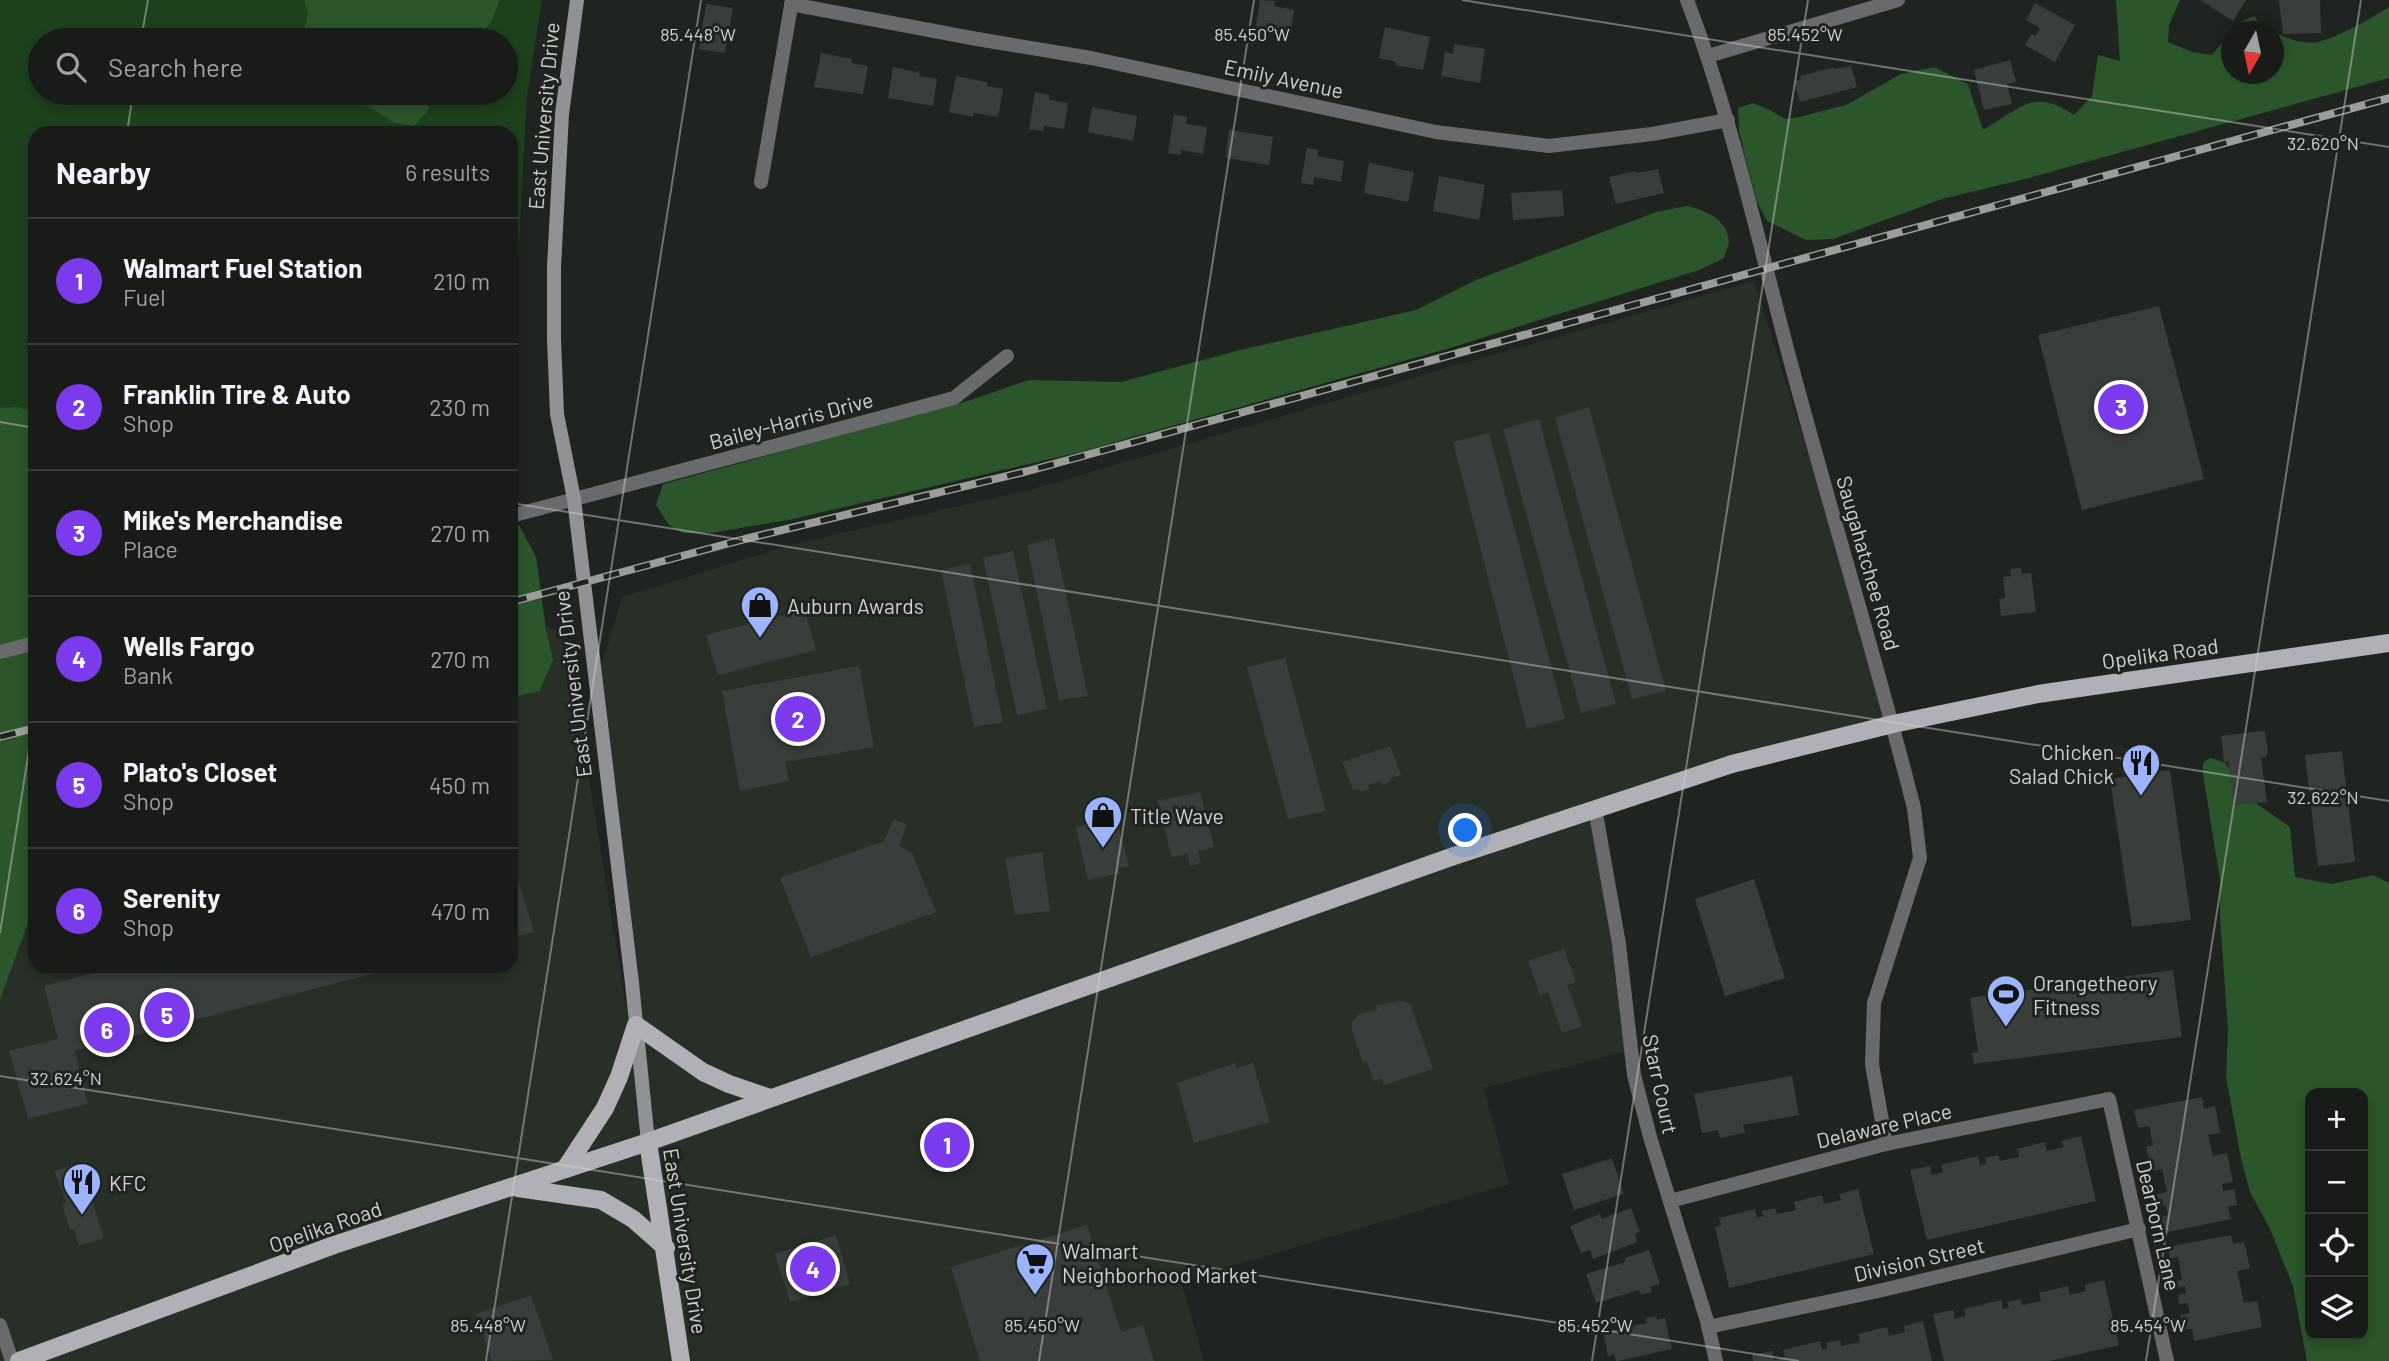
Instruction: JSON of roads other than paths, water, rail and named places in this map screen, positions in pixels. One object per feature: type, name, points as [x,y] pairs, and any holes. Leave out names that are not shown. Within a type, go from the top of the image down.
[{"type":"main road","name":"East University Drive","points":[[577,0],[562,114],[554,279],[558,414],[574,499],[648,1142],[681,1361]]},
{"type":"main road","name":"Opelika Road","points":[[19,1361],[334,1245],[648,1142],[1451,857],[1732,764],[1893,724],[2038,694],[2389,643]]},
{"type":"main road","points":[[565,1169],[605,1108],[619,1077],[636,1025],[703,1072],[770,1098]]},
{"type":"main road","points":[[512,1187],[601,1200],[627,1214],[666,1248]]},
{"type":"street","name":"Saugahatchee Road","points":[[1687,0],[1728,120],[1784,337],[1914,807],[1920,858],[1874,1003],[1872,1064],[1886,1144]]},
{"type":"street","points":[[1708,56],[1898,0]]},
{"type":"street","points":[[761,183],[792,2]]},
{"type":"street","name":"Emily Avenue","points":[[792,2],[977,40],[1091,58],[1436,132],[1549,146],[1652,134],[1728,120]]},
{"type":"street","name":"Bailey-Harris Drive","points":[[518,514],[954,398],[1007,356]]},
{"type":"street","points":[[0,652],[28,645]]},
{"type":"street","name":"Starr Court","points":[[1595,808],[1619,943],[1634,1075],[1716,1361]]},
{"type":"street","name":"Delaware Place","points":[[1670,1201],[1886,1144],[2109,1099]]},
{"type":"street","name":"Dearborn Lane","points":[[2109,1099],[2167,1361]]},
{"type":"street","name":"Division Street","points":[[1708,1327],[1874,1292],[2139,1229]]},
{"type":"street","points":[[0,1325],[12,1361]]},
{"type":"railway","points":[[518,600],[745,539],[1028,471],[2389,98]]},
{"type":"railway","points":[[0,737],[28,730]]},
{"type":"place","name":"Mike's Merchandise","points":[[2121,407]]},
{"type":"place","name":"Auburn Awards","points":[[760,639]]},
{"type":"place","name":"Franklin Tire & Auto","points":[[798,719]]},
{"type":"place","name":"Chicken Salad Chick","points":[[2141,797]]},
{"type":"place","name":"Title Wave","points":[[1103,849]]},
{"type":"place","name":"Plato's Closet","points":[[167,1015]]},
{"type":"place","name":"Orangetheory Fitness","points":[[2006,1028]]},
{"type":"place","name":"Serenity","points":[[107,1030]]},
{"type":"place","name":"Walmart Fuel Station","points":[[947,1145]]},
{"type":"place","name":"KFC","points":[[82,1216]]},
{"type":"place","name":"Wells Fargo","points":[[813,1269]]},
{"type":"place","name":"Walmart Neighborhood Market","points":[[1035,1296]]}]
